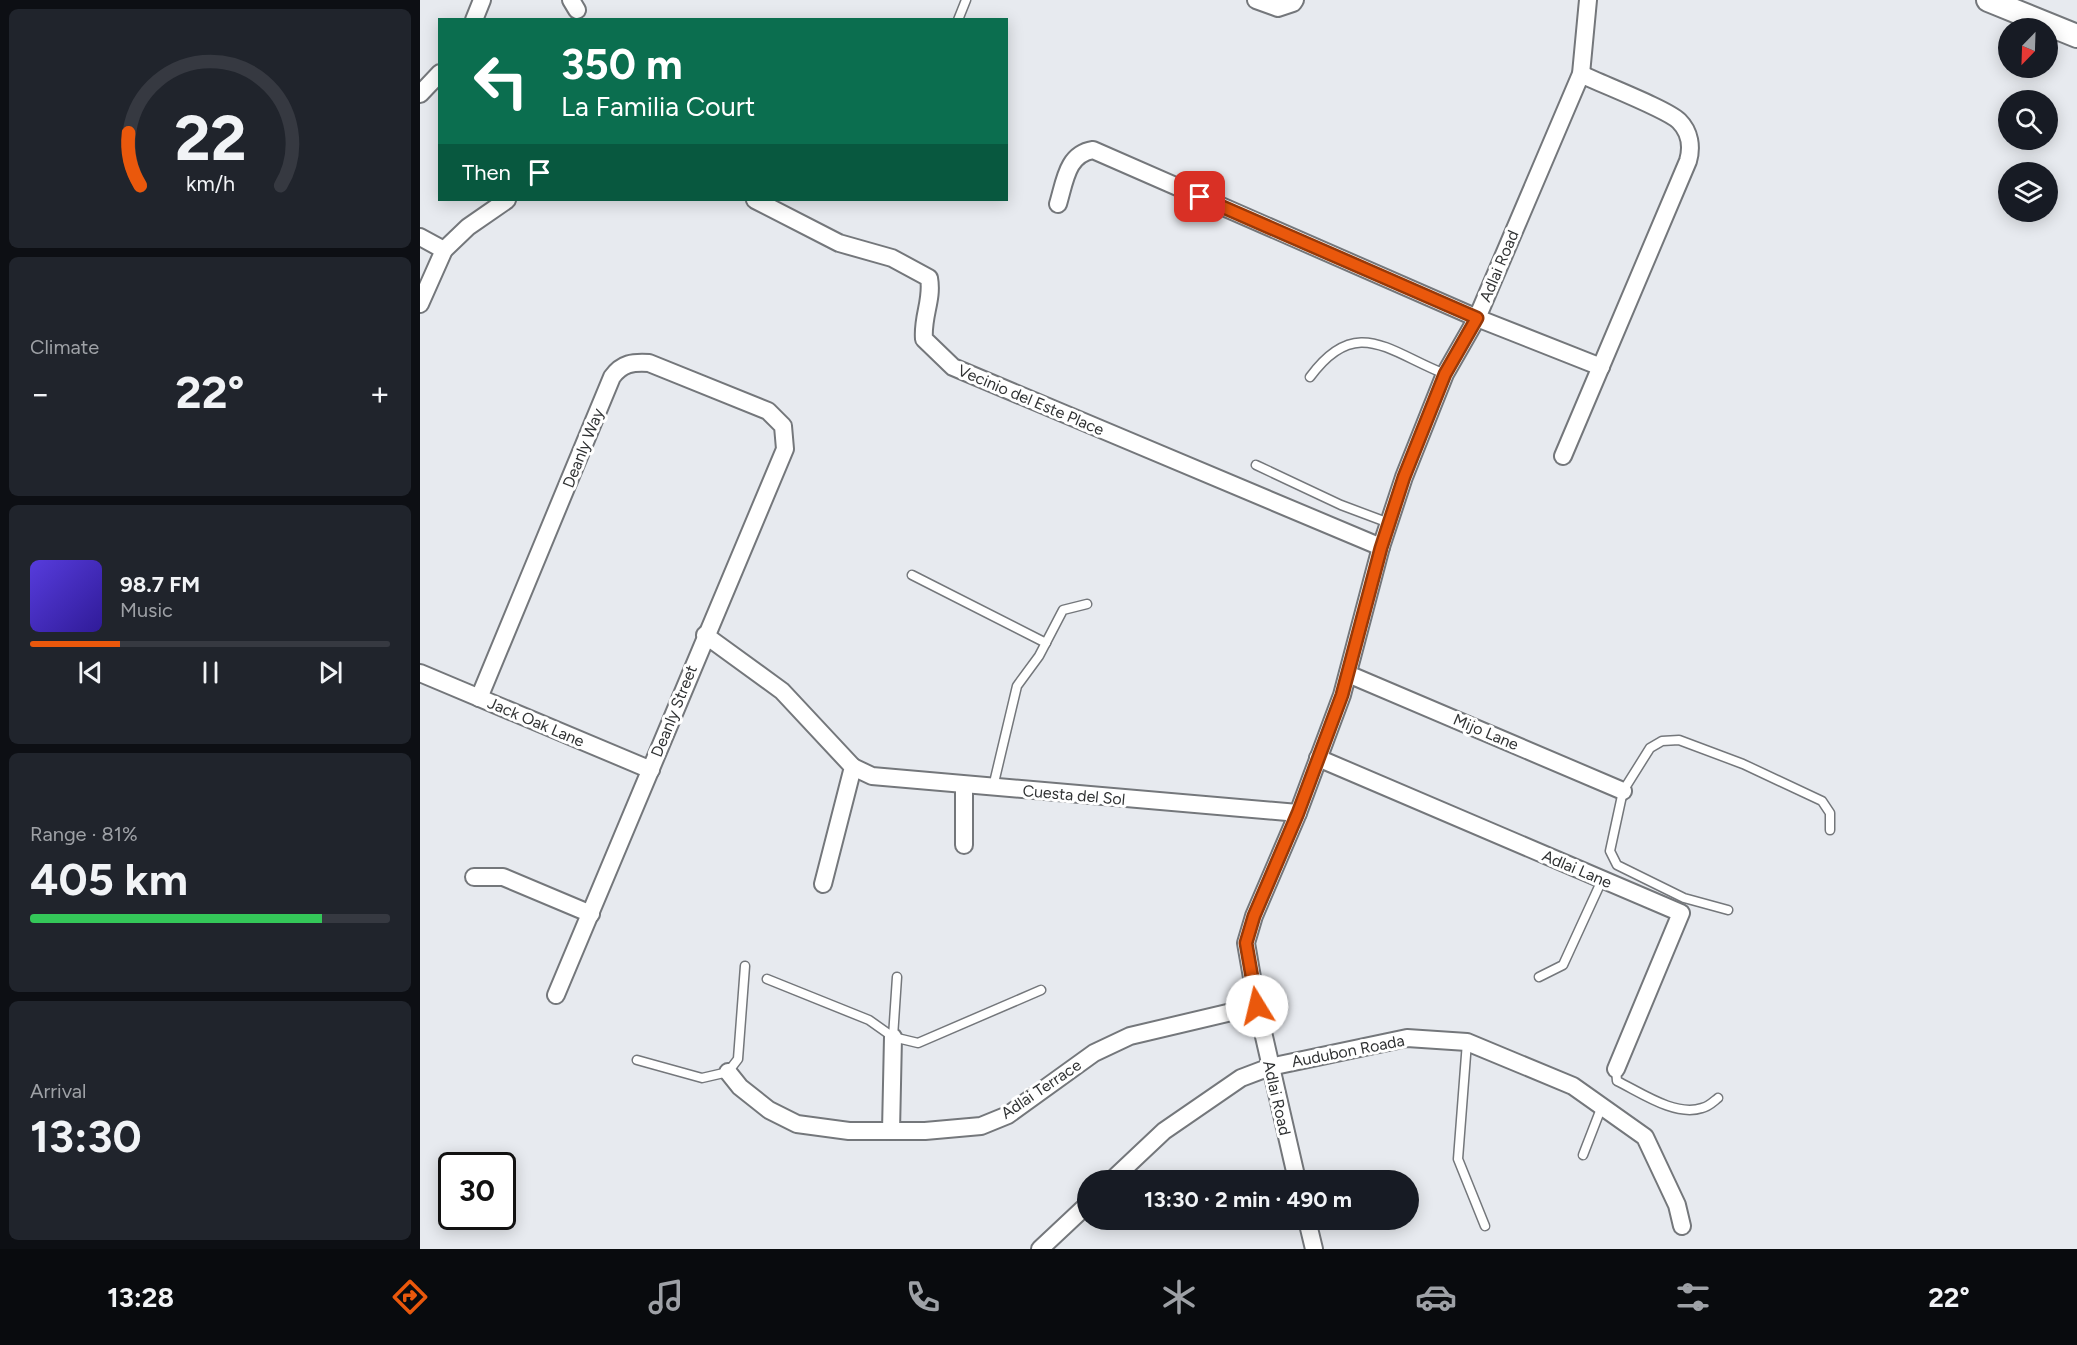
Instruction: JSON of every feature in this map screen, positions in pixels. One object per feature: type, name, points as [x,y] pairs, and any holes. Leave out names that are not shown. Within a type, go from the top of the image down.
[{"type":"street","points":[[475,18],[482,0]]},
{"type":"street","points":[[1256,0],[1278,8],[1293,3],[1295,0]]},
{"type":"street","name":"Adlai Road","points":[[1295,1170],[1270,1067],[1246,943],[1254,916],[1298,813],[1348,674],[1389,523],[1445,374],[1477,318],[1581,74],[1588,0]]},
{"type":"street","points":[[1988,0],[2077,36]]},
{"type":"street","points":[[1563,456],[1688,161],[1690,147],[1688,134],[1674,116],[1581,74]]},
{"type":"street","points":[[420,94],[438,76]]},
{"type":"street","points":[[1058,204],[1074,157],[1093,150],[1477,318],[1601,367]]},
{"type":"street","points":[[420,304],[444,250],[468,227],[506,201]]},
{"type":"street","name":"Vecinio del Este Place","points":[[757,201],[839,243],[892,258],[929,278],[932,293],[922,321],[924,339],[952,367],[1381,548]]},
{"type":"street","points":[[420,237],[444,250]]},
{"type":"street","name":"Deanly Way","points":[[479,698],[612,377],[620,367],[635,362],[649,363],[768,411],[783,426]]},
{"type":"street","name":"Deanly Street","points":[[556,995],[705,635],[785,449],[783,426]]},
{"type":"street","name":"Cuesta del Sol","points":[[705,635],[756,669],[782,691],[853,767],[872,776],[1298,813]]},
{"type":"street","name":"Jack Oak Lane","points":[[420,674],[651,770]]},
{"type":"street","name":"Mijo Lane","points":[[1348,674],[1623,791]]},
{"type":"street","name":"Adlai Lane","points":[[1318,758],[1681,913],[1616,1070]]},
{"type":"street","points":[[823,884],[853,767]]},
{"type":"street","points":[[964,785],[964,845]]},
{"type":"street","points":[[474,878],[503,877],[591,914]]},
{"type":"street","name":"Adlai Terrace","points":[[728,1072],[740,1087],[769,1110],[798,1124],[839,1130],[891,1131],[981,1126],[1008,1115],[1094,1053],[1130,1036],[1257,1006]]},
{"type":"street","points":[[891,1131],[893,1037]]},
{"type":"street","name":"Audubon Roada","points":[[1123,1170],[1164,1131],[1241,1078],[1270,1067],[1407,1038],[1467,1042],[1573,1086],[1645,1137],[1677,1205],[1682,1226]]},
{"type":"street","points":[[1040,1249],[1077,1214]]},
{"type":"street","points":[[1309,1230],[1314,1249]]},
{"type":"lane","points":[[959,18],[966,0]]},
{"type":"lane","points":[[1310,377],[1330,352],[1361,341],[1390,348],[1445,374]]},
{"type":"lane","points":[[1256,465],[1341,505],[1389,523]]},
{"type":"lane","points":[[912,575],[1046,643]]},
{"type":"lane","points":[[993,787],[1017,686],[1046,643],[1063,610],[1087,604]]},
{"type":"lane","points":[[1728,910],[1684,898],[1617,864],[1610,851],[1623,791],[1650,748],[1662,741],[1678,740],[1743,764],[1816,797],[1830,813],[1830,830]]},
{"type":"lane","points":[[1539,977],[1563,965],[1602,880]]},
{"type":"lane","points":[[637,1060],[702,1078],[728,1072],[738,1059],[745,966]]},
{"type":"lane","points":[[893,1037],[897,977]]},
{"type":"lane","points":[[767,979],[869,1020],[893,1037],[918,1043],[1041,990]]},
{"type":"lane","points":[[1467,1042],[1458,1159],[1485,1226]]},
{"type":"lane","points":[[1616,1070],[1617,1081],[1659,1102],[1686,1111],[1702,1108],[1718,1098]]},
{"type":"lane","points":[[1583,1155],[1602,1106]]},
{"type":"route","points":[[1200,197],[1477,318],[1445,374],[1404,477],[1381,548],[1342,695],[1298,813],[1254,916],[1246,943],[1257,1006]]}]
